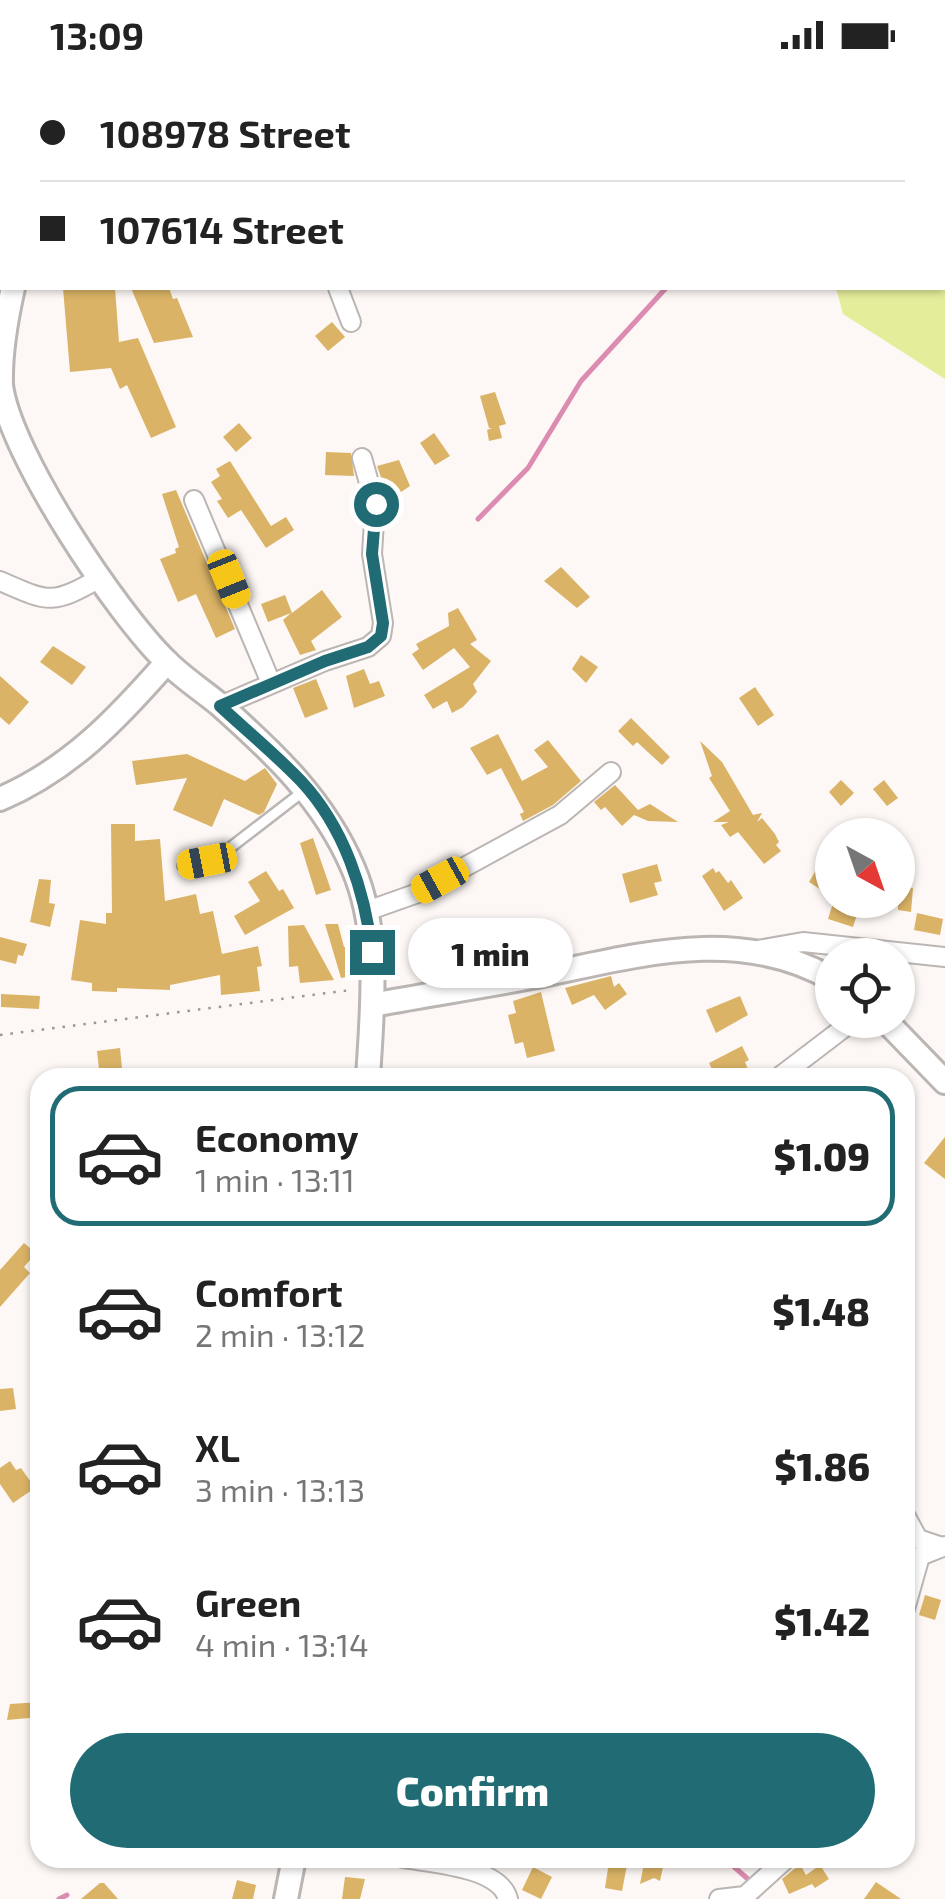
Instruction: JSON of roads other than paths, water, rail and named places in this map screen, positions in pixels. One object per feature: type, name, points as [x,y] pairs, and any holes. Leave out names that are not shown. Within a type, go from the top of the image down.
[{"type":"street","points":[[13,290],[0,355],[0,382],[10,424],[28,460],[100,578],[166,662],[220,706],[307,788],[353,867],[367,911],[372,952],[368,1068]]},
{"type":"street","points":[[339,290],[350,322]]},
{"type":"street","points":[[220,706],[368,647],[381,636],[383,623],[372,554],[376,504],[362,458]]},
{"type":"street","points":[[194,500],[271,683]]},
{"type":"street","points":[[0,581],[44,600],[61,598],[100,578]]},
{"type":"street","points":[[0,799],[29,786],[89,746],[166,662]]},
{"type":"street","points":[[367,911],[415,894],[560,814],[612,772]]},
{"type":"street","points":[[372,996],[693,948],[758,950],[803,942],[945,957]]},
{"type":"street","points":[[758,950],[790,958],[815,970]]},
{"type":"street","points":[[791,1068],[830,1038]]},
{"type":"street","points":[[902,1038],[945,1082]]},
{"type":"street","points":[[915,1533],[918,1538],[942,1546]]},
{"type":"street","points":[[915,1574],[920,1556],[942,1546]]},
{"type":"street","points":[[286,1899],[292,1868]]},
{"type":"street","points":[[450,1868],[488,1876],[504,1886],[508,1899]]},
{"type":"street","points":[[719,1899],[745,1896],[776,1868]]},
{"type":"lane","points":[[182,866],[222,854],[307,788]]},
{"type":"waterway","points":[[478,519],[528,468],[581,381],[664,290]]},
{"type":"waterway","points":[[735,1868],[749,1880]]},
{"type":"waterway","points":[[59,1899],[67,1895]]}]
